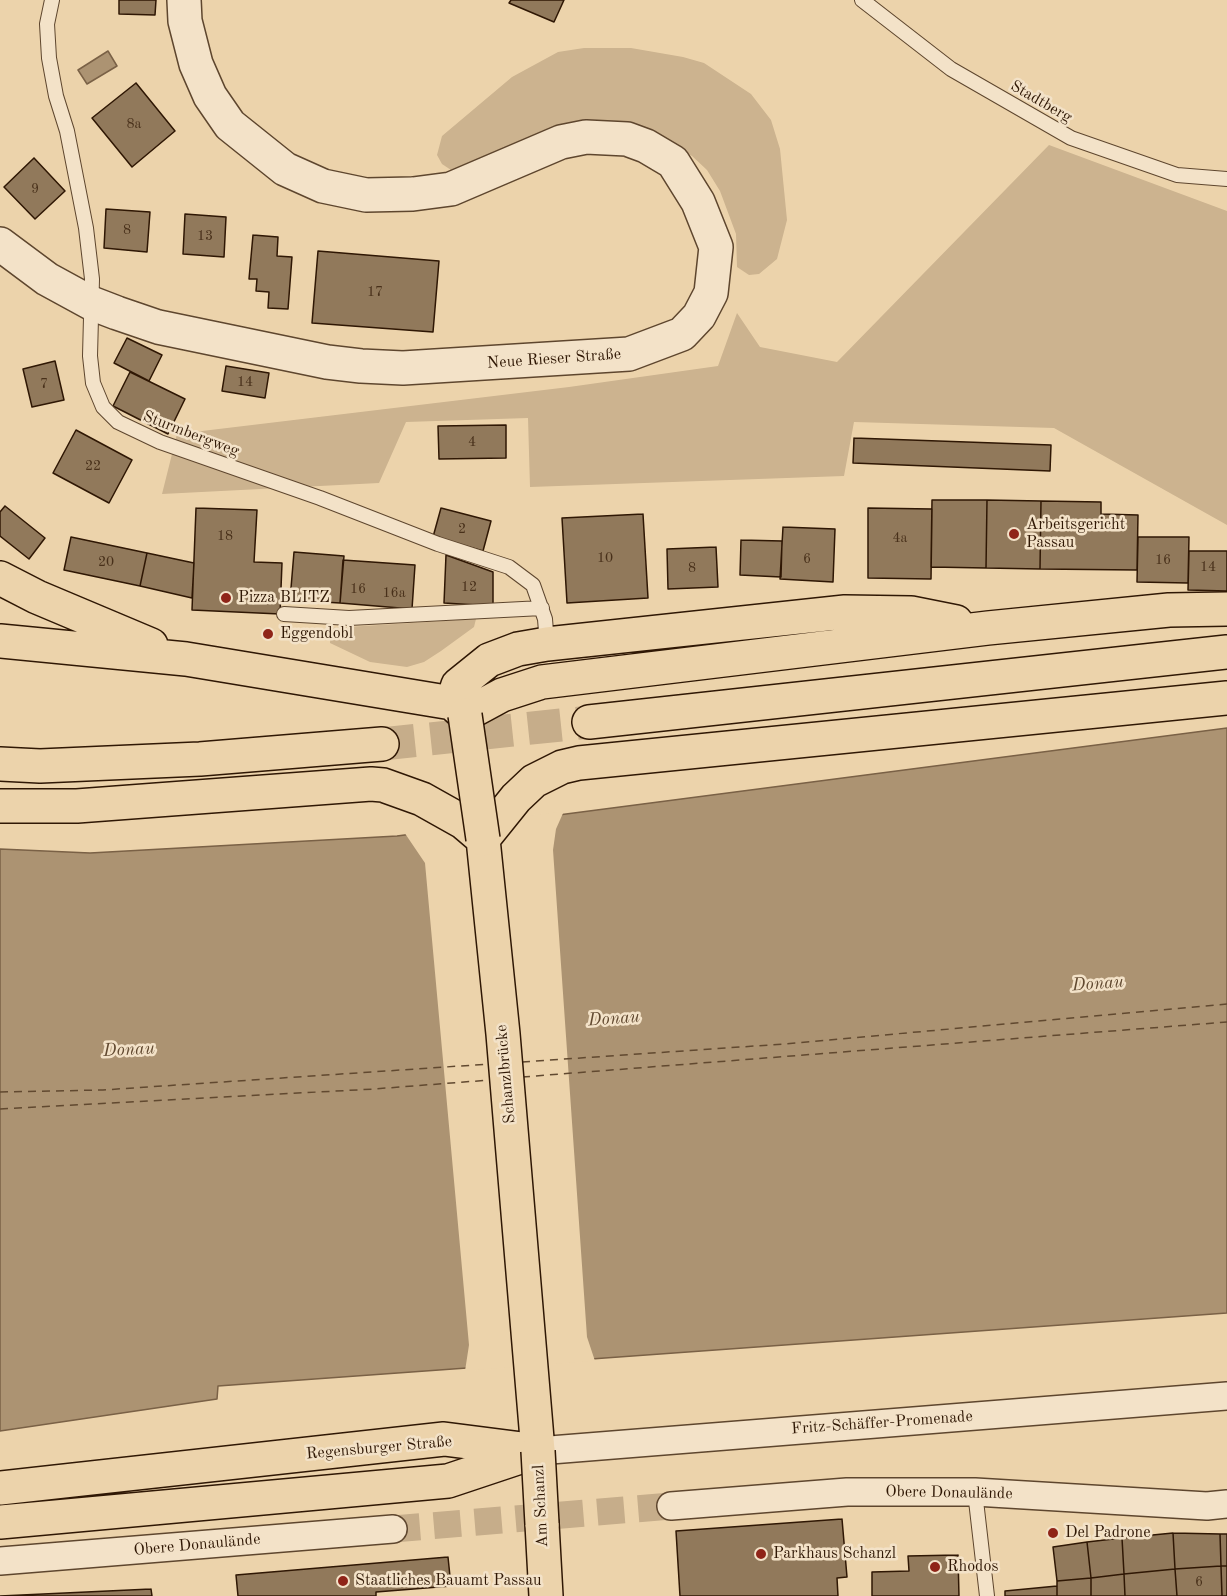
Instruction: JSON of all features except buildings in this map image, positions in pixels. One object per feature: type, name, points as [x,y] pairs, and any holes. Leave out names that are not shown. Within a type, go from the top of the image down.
[{"type":"main road","points":[[0,578],[107,628],[186,659]]},
{"type":"main road","points":[[0,641],[186,659],[464,707],[542,682],[988,628],[1169,610],[1227,609]]},
{"type":"main road","points":[[464,707],[458,685],[489,660],[518,649],[547,644],[859,611],[911,613],[988,628]]},
{"type":"main road","points":[[589,722],[1227,651]]},
{"type":"main road","points":[[0,806],[76,806],[371,784],[383,785],[422,799],[463,822],[483,839],[516,798],[534,781],[562,767],[579,763],[1227,698]]},
{"type":"main road","name":"Schanzlbrücke","points":[[464,707],[483,839],[503,1035],[538,1451]]},
{"type":"main road","points":[[0,764],[40,766],[188,760],[382,744]]},
{"type":"main road","name":"Regensburger Straße","points":[[0,1488],[444,1439],[538,1451]]},
{"type":"main road","points":[[0,1522],[448,1481],[538,1451]]},
{"type":"main road","name":"Am Schanzl","points":[[538,1451],[546,1596]]},
{"type":"street","name":"Neue Rieser Straße","points":[[0,244],[47,279],[92,303],[158,327],[327,362],[403,368],[629,354],[682,334],[699,316],[711,293],[716,247],[698,202],[673,162],[646,146],[627,140],[586,137],[561,142],[451,189],[413,194],[366,195],[323,186],[285,170],[230,125],[210,96],[196,64],[185,21],[184,0]]},
{"type":"street","name":"Fritz-Schäffer-Promenade","points":[[538,1451],[1227,1396]]},
{"type":"street","name":"Obere Donaulände","points":[[671,1506],[847,1492],[975,1492],[1207,1506],[1227,1504]]},
{"type":"street","name":"Obere Donaulände","points":[[0,1561],[393,1529]]},
{"type":"lane","name":"Sturmbergweg","points":[[52,0],[47,24],[49,58],[56,96],[67,131],[84,218],[92,279],[90,356],[93,383],[104,407],[118,422],[160,442],[320,498],[438,544],[509,567],[533,585],[542,608],[547,644]]},
{"type":"lane","name":"Stadtberg","points":[[862,0],[951,69],[1071,138],[1177,175],[1227,179]]},
{"type":"lane","points":[[284,614],[349,618],[542,608]]},
{"type":"lane","points":[[975,1492],[987,1596]]},
{"type":"shaded area","points":[[584,48],[631,48],[683,57],[704,63],[751,94],[771,120],[780,149],[787,220],[777,259],[759,274],[749,275],[737,267],[736,234],[720,191],[707,170],[692,156],[658,135],[454,172],[442,164],[437,155],[442,136],[512,77],[558,52]]},
{"type":"shaded area","points":[[1049,145],[1227,211],[1227,525],[1054,428],[854,422],[844,476],[530,487],[528,418],[406,422],[379,483],[162,494],[177,434],[569,387],[718,366],[737,313],[760,347],[837,362]]},
{"type":"shaded area","points":[[476,619],[474,627],[441,651],[424,662],[407,667],[370,662],[330,643],[331,628]]},
{"type":"water","points":[[108,51],[117,66],[87,84],[78,70]]},
{"type":"water","name":"Donau","points":[[1227,728],[1227,1313],[218,1386],[217,1399],[0,1431],[0,849],[90,853],[397,836]]},
{"type":"pier","points":[[564,811],[556,829],[553,850],[587,1337],[595,1361],[465,1371],[469,1345],[425,863],[404,832]]},
{"type":"ferry route","points":[[522,1062],[784,1044],[1227,1004]]},
{"type":"ferry route","points":[[522,1077],[1227,1022]]},
{"type":"ferry route","points":[[0,1092],[103,1090],[490,1064]]},
{"type":"ferry route","points":[[0,1109],[374,1089],[490,1080]]},
{"type":"tunnel","points":[[382,744],[589,722]]},
{"type":"tunnel","points":[[393,1529],[671,1506]]},
{"type":"place","name":"Arbeitsgericht Passau","points":[[1014,534]]},
{"type":"place","name":"Pizza BLITZ","points":[[226,598]]},
{"type":"place","name":"Eggendobl","points":[[268,634]]},
{"type":"place","name":"Del Padrone","points":[[1053,1533]]},
{"type":"place","name":"Parkhaus Schanzl","points":[[761,1554]]},
{"type":"place","name":"Rhodos","points":[[935,1567]]},
{"type":"place","name":"Staatliches Bauamt Passau","points":[[343,1581]]}]
